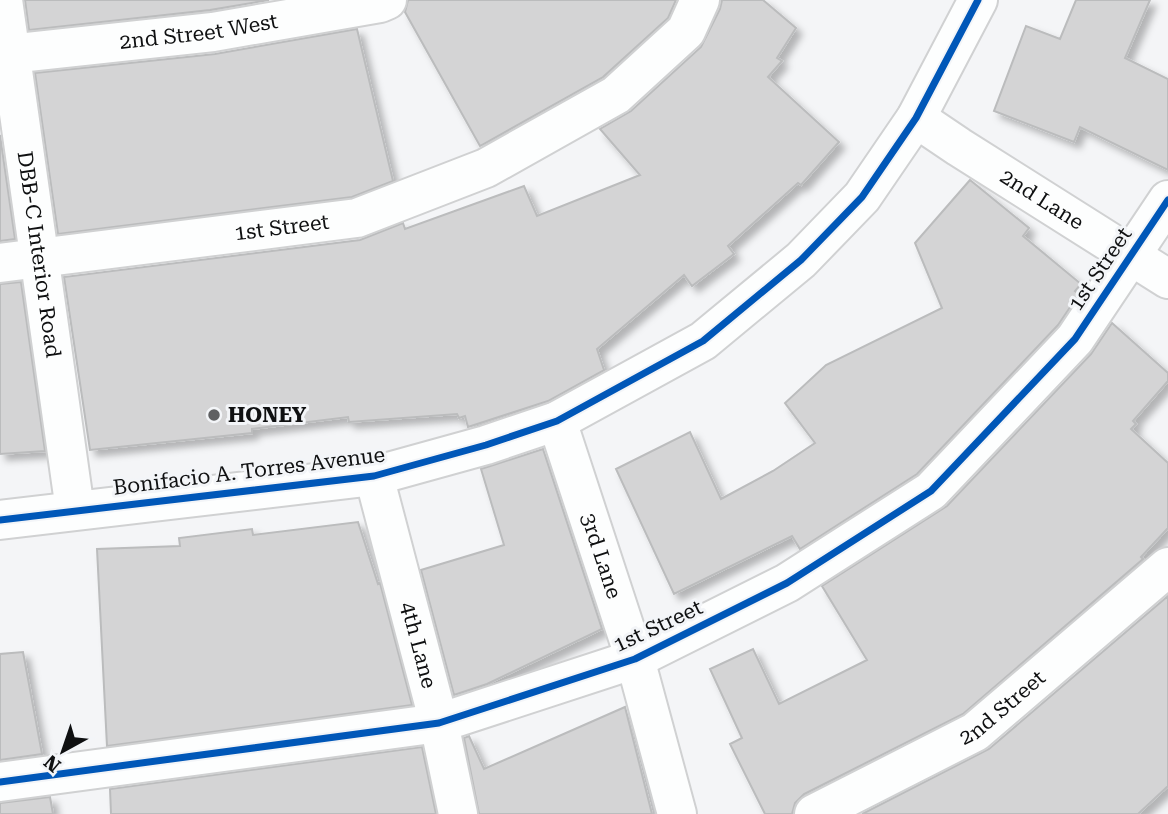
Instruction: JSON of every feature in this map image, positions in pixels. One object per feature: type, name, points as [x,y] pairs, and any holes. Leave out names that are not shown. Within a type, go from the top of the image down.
[{"type":"street","name":"DBB-C Interior Road","points":[[3,0],[75,510]]},
{"type":"street","name":"2nd Street West","points":[[9,54],[213,32],[380,4],[387,0]]},
{"type":"street","name":"1st Street","points":[[0,263],[357,218],[486,168],[616,95],[686,31],[700,0]]},
{"type":"street","name":"Bonifacio A. Torres Avenue","points":[[0,520],[374,476],[486,445],[557,421],[704,341],[801,260],[862,197],[916,118],[978,0]]},
{"type":"street","name":"2nd Lane","points":[[916,118],[1168,279]]},
{"type":"street","name":"1st Street","points":[[0,782],[439,723],[635,659],[787,583],[931,491],[1075,339],[1168,200]]},
{"type":"street","name":"3rd Lane","points":[[557,421],[635,659],[677,814]]},
{"type":"street","name":"4th Lane","points":[[374,476],[439,723],[458,814]]},
{"type":"street","name":"2nd Street","points":[[814,814],[975,732],[1168,566]]},
{"type":"building","points":[[25,0],[269,0],[210,10],[29,30]]},
{"type":"building","points":[[408,0],[676,0],[668,18],[603,77],[480,146],[405,12]]},
{"type":"building","points":[[722,0],[763,0],[796,28],[777,58],[782,61],[768,77],[839,142],[801,185],[798,183],[728,246],[734,254],[692,286],[684,275],[597,349],[604,370],[548,401],[468,427],[465,416],[459,418],[457,414],[349,422],[348,417],[252,429],[252,433],[90,450],[64,277],[360,240],[403,223],[405,229],[524,186],[537,216],[640,175],[600,129],[631,111],[701,47]]},
{"type":"building","points":[[1076,0],[1150,0],[1125,58],[1168,79],[1168,170],[1080,127],[1074,142],[994,111],[1026,26],[1060,39]]},
{"type":"building","points":[[357,29],[393,181],[352,197],[58,234],[35,73],[215,54]]},
{"type":"building","points":[[0,135],[15,239],[0,241]]},
{"type":"building","points":[[970,180],[1029,228],[1023,236],[1081,284],[1075,291],[1079,294],[1058,325],[917,474],[800,549],[792,536],[674,594],[616,469],[690,432],[721,499],[773,471],[815,443],[785,403],[826,365],[942,308],[915,243]]},
{"type":"building","points":[[21,282],[45,451],[0,454],[0,284]]},
{"type":"building","points":[[1112,323],[1168,373],[1168,381],[1133,421],[1136,424],[1131,429],[1168,463],[1168,528],[1141,557],[1143,559],[963,714],[804,794],[795,803],[792,814],[765,814],[730,744],[742,738],[710,669],[753,649],[779,704],[867,660],[822,586],[947,506],[1091,354]]},
{"type":"building","points":[[543,449],[602,629],[487,684],[454,695],[421,570],[504,545],[481,469]]},
{"type":"building","points":[[358,522],[378,584],[380,583],[412,705],[107,746],[97,549],[180,546],[179,538],[252,529],[253,535]]},
{"type":"building","points":[[1168,596],[1168,786],[1138,814],[862,814],[989,749]]},
{"type":"building","points":[[23,652],[42,754],[0,760],[0,654]]},
{"type":"building","points":[[625,707],[652,814],[479,814],[464,738],[469,736],[484,769]]},
{"type":"building","points":[[422,747],[436,814],[111,814],[110,789]]},
{"type":"building","points":[[50,797],[53,814],[0,814],[0,803]]},
{"type":"cycle path","points":[[0,520],[374,476],[486,445],[557,421],[703,341],[801,260],[862,197],[916,118],[978,0]]},
{"type":"cycle path","points":[[0,782],[439,723],[635,659],[787,583],[931,491],[1075,339],[1168,200]]},
{"type":"place","name":"HONEY","points":[[214,415]]}]
